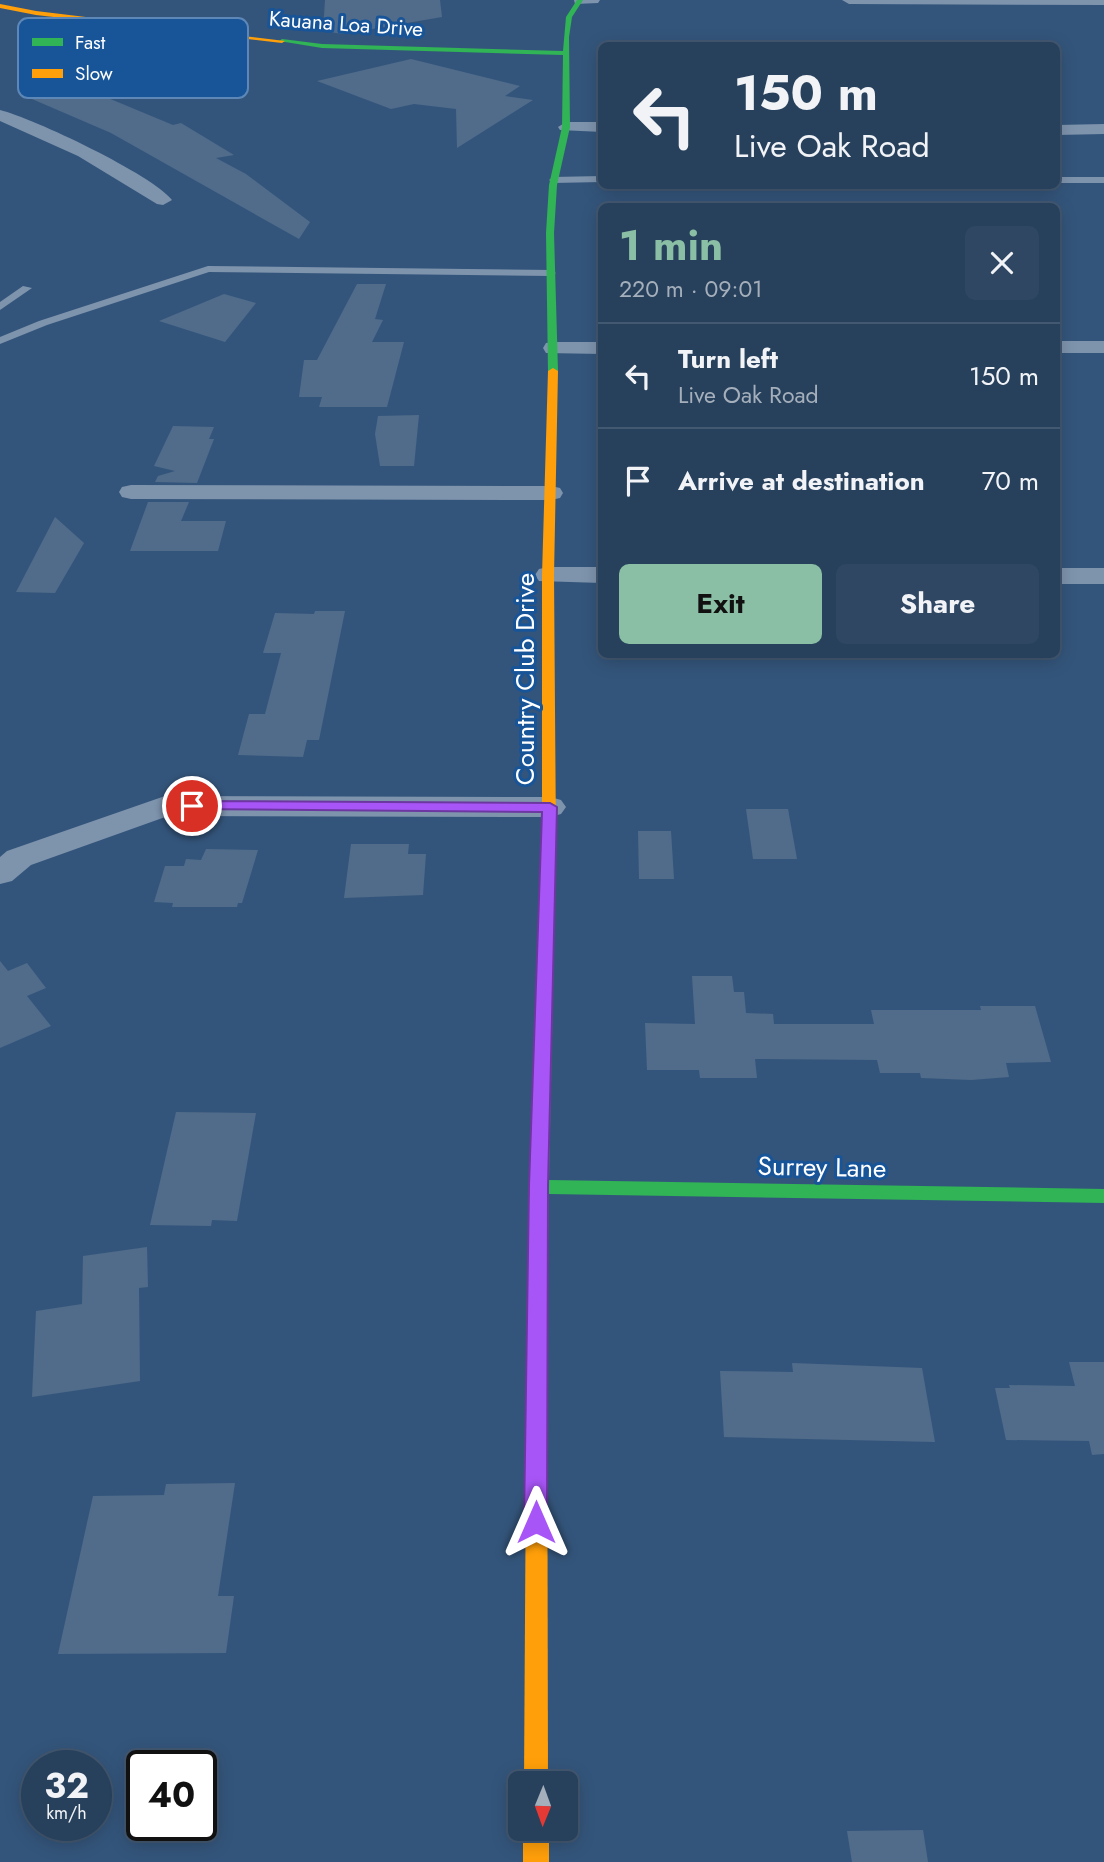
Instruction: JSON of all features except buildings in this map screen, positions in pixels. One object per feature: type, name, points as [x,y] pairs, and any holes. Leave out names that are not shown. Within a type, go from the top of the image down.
[{"type":"street","points":[[580,0],[593,0]]},
{"type":"street","name":"Country Club Drive","points":[[536,1771],[535,1473],[539,1186],[550,807],[548,575],[554,348],[551,273],[554,180],[566,127],[566,46],[569,17],[580,0]]},
{"type":"street","points":[[849,0],[1104,1]]},
{"type":"street","name":"Kauana Loa Drive","points":[[0,6],[75,18]]},
{"type":"street","name":"Kauana Loa Drive","points":[[248,38],[322,46],[508,52],[566,46]]},
{"type":"street","points":[[0,115],[52,135],[111,165],[163,201]]},
{"type":"street","points":[[566,127],[598,127]]},
{"type":"street","points":[[1060,130],[1104,130]]},
{"type":"street","points":[[1060,347],[1104,347]]},
{"type":"street","points":[[554,348],[598,348]]},
{"type":"street","points":[[131,492],[551,493]]},
{"type":"street","points":[[548,575],[598,575]]},
{"type":"street","points":[[1060,576],[1104,576]]},
{"type":"street","points":[[0,874],[19,858],[165,806],[550,807]]},
{"type":"street","name":"Surrey Lane","points":[[539,1186],[1104,1196]]},
{"type":"street","points":[[536,1841],[536,1862]]},
{"type":"lane","points":[[554,180],[598,179]]},
{"type":"lane","points":[[1060,180],[1104,180]]},
{"type":"lane","points":[[0,341],[43,323],[208,269],[551,273]]},
{"type":"lane","points":[[0,307],[27,288]]},
{"type":"traffic: fast","points":[[553,371],[550,233],[553,185],[566,127],[566,37],[569,17],[580,0]]},
{"type":"traffic: fast","points":[[282,41],[322,46],[566,53]]},
{"type":"traffic: fast","points":[[537,1294],[549,841]]},
{"type":"traffic: fast","points":[[539,1187],[1104,1196]]},
{"type":"traffic: slow","points":[[0,6],[80,18]]},
{"type":"traffic: slow","points":[[248,37],[282,41]]},
{"type":"traffic: slow","points":[[549,841],[548,575],[553,371]]},
{"type":"traffic: slow","points":[[536,1771],[537,1294]]},
{"type":"traffic: slow","points":[[536,1841],[536,1862]]},
{"type":"route","points":[[192,806],[550,807],[539,1186],[536,1522]]}]
